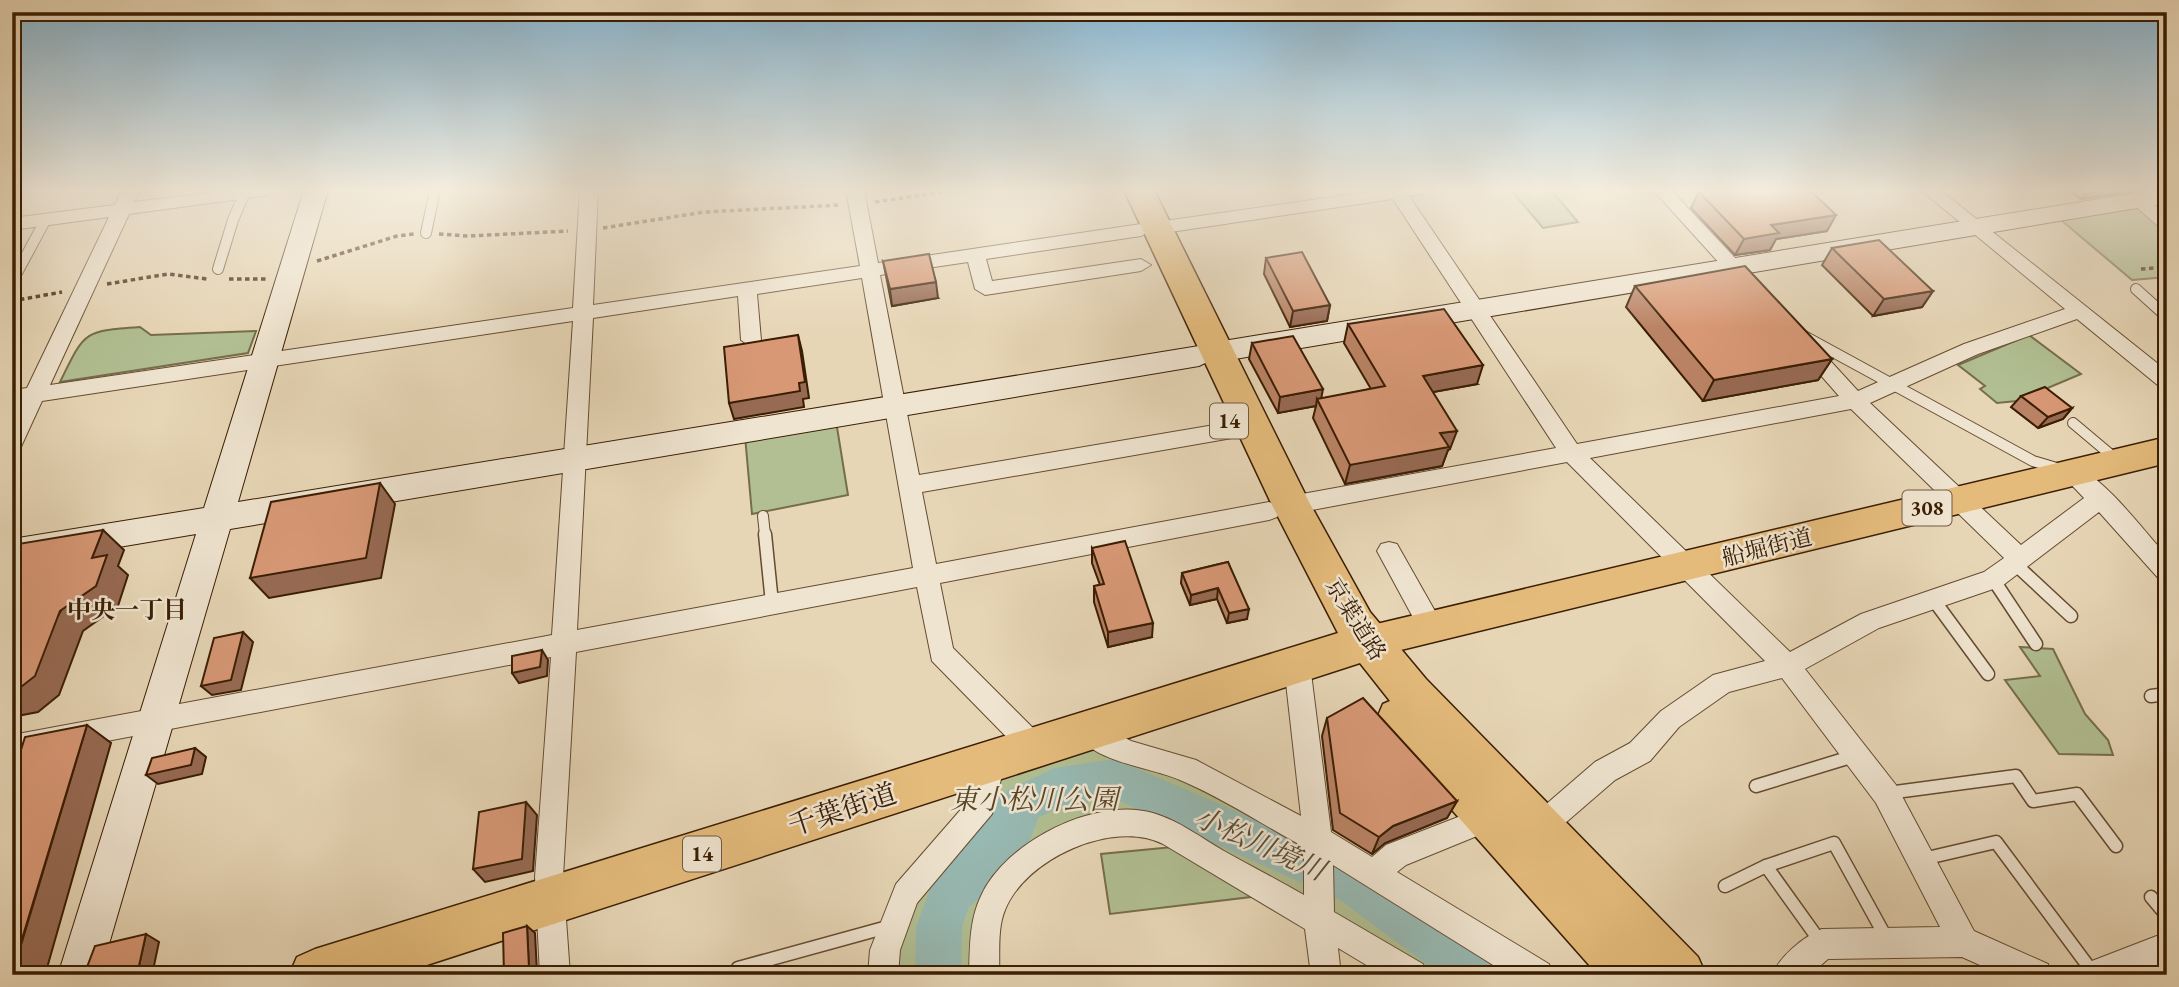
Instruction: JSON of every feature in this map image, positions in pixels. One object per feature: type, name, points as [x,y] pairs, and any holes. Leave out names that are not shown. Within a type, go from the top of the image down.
[{"type":"highway","name":"京葉道路","points":[[1143,236],[1208,354],[1280,508]]},
{"type":"highway","name":"京葉道路","points":[[1145,236],[1146,241]]},
{"type":"highway","name":"京葉道路","points":[[1208,354],[1233,430],[1280,508],[1356,646],[1367,682],[1633,975]]},
{"type":"highway","name":"京葉道路","points":[[1356,646],[1410,693],[1680,975]]},
{"type":"highway","name":"千葉街道","points":[[315,975],[1356,646]]},
{"type":"main road","name":"船堀街道","points":[[1356,646],[2167,450]]},
{"type":"street","points":[[12,443],[110,236]]},
{"type":"street","points":[[79,975],[303,236]]},
{"type":"street","points":[[555,975],[549,903],[587,236]]},
{"type":"street","points":[[864,236],[924,574],[941,653],[1013,754],[982,805],[906,894],[885,950],[883,975]]},
{"type":"street","points":[[975,255],[985,289],[1165,236]]},
{"type":"street","points":[[1431,236],[1475,310],[1570,453],[1787,666],[1856,755],[1885,794],[1963,942]]},
{"type":"street","points":[[1705,236],[1760,296]]},
{"type":"street","points":[[12,552],[1919,236]]},
{"type":"street","points":[[1985,236],[2167,382]]},
{"type":"street","points":[[12,398],[975,255],[1146,241]]},
{"type":"street","points":[[747,289],[751,340]]},
{"type":"street","points":[[12,747],[1855,401],[1971,349],[2080,311]]},
{"type":"street","points":[[1793,329],[1855,401],[2017,560]]},
{"type":"street","points":[[908,485],[1233,430]]},
{"type":"street","points":[[2072,474],[2100,499],[2167,572]]},
{"type":"street","points":[[1539,828],[1605,771],[1640,752],[1670,719],[1722,683],[1787,666],[1870,621],[1993,579],[2100,499]]},
{"type":"street","points":[[1389,551],[1431,626]]},
{"type":"street","points":[[1297,665],[1318,847],[1326,975]]},
{"type":"street","points":[[1088,730],[1124,751],[1186,769],[1318,847],[1373,875],[1538,975]]},
{"type":"street","points":[[1373,875],[1396,855],[1489,818]]},
{"type":"street","points":[[984,975],[986,933],[995,898],[1032,859],[1066,836],[1099,826],[1149,825],[1320,910],[1412,975]]},
{"type":"street","points":[[1787,975],[1822,944],[1963,942],[2037,975]]},
{"type":"street","points":[[2095,975],[2167,947]]},
{"type":"lane","points":[[12,282],[37,236]]},
{"type":"lane","points":[[218,269],[229,236]]},
{"type":"lane","points":[[2136,289],[2167,317]]},
{"type":"lane","points":[[1793,329],[2034,461],[2072,474]]},
{"type":"lane","points":[[2073,423],[2119,462]]},
{"type":"lane","points":[[763,516],[772,603]]},
{"type":"lane","points":[[2017,560],[2071,616]]},
{"type":"lane","points":[[1993,579],[2036,645]]},
{"type":"lane","points":[[1933,599],[1988,674]]},
{"type":"lane","points":[[2151,696],[2167,694]]},
{"type":"lane","points":[[1756,786],[1856,755]]},
{"type":"lane","points":[[1885,794],[2016,776],[2033,801],[2077,794],[2116,846]]},
{"type":"lane","points":[[1920,860],[1996,842],[2095,975]]},
{"type":"lane","points":[[1725,886],[1766,866],[1834,843],[1889,943]]},
{"type":"lane","points":[[1766,866],[1822,944]]},
{"type":"lane","points":[[2151,897],[2167,916]]},
{"type":"lane","points":[[736,975],[738,968],[894,925]]},
{"type":"path","points":[[228,279],[292,273],[397,236]]},
{"type":"path","points":[[2141,269],[2167,267]]},
{"type":"path","points":[[12,301],[168,274],[214,280]]},
{"type":"green space","points":[[2080,236],[2167,236],[2167,277],[2132,280]]},
{"type":"green space","points":[[140,327],[151,335],[256,331],[248,353],[60,382],[75,352],[88,337],[107,330]]},
{"type":"green space","points":[[2029,335],[2081,374],[2017,401],[1997,403],[1980,389],[1985,386],[1958,365]]},
{"type":"green space","points":[[836,421],[848,495],[752,514],[745,436]]},
{"type":"green space","points":[[2020,647],[2053,649],[2085,714],[2108,740],[2113,755],[2059,754],[2005,680],[2040,676]]},
{"type":"green space","name":"東小松川公園","points":[[1088,730],[1153,759],[1538,975],[1412,975],[1176,839],[1099,826],[995,898],[984,975],[883,975],[885,950],[987,787]]},
{"type":"green space","points":[[1173,847],[1259,896],[1110,914],[1101,854]]},
{"type":"building","points":[[1879,240],[1933,291],[1884,299],[1832,248]]},
{"type":"building","points":[[1302,252],[1330,305],[1293,311],[1266,258]]},
{"type":"building","points":[[929,254],[936,282],[890,289],[883,261]]},
{"type":"building","points":[[1745,266],[1832,359],[1714,380],[1635,286]]},
{"type":"building","points":[[1444,309],[1483,365],[1423,376],[1457,431],[1440,433],[1449,447],[1350,465],[1317,399],[1385,386],[1348,324]]},
{"type":"building","points":[[798,335],[805,382],[799,383],[800,391],[729,403],[724,347]]},
{"type":"building","points":[[1293,336],[1323,389],[1280,397],[1252,343]]},
{"type":"building","points":[[2045,387],[2072,408],[2048,417],[2021,396]]},
{"type":"building","points":[[380,483],[366,558],[250,578],[271,502]]},
{"type":"building","points":[[103,530],[92,558],[107,555],[96,586],[60,611],[35,676],[12,694],[12,545]]},
{"type":"building","points":[[1125,541],[1153,623],[1108,632],[1094,586],[1104,584],[1092,548]]},
{"type":"building","points":[[1228,562],[1249,609],[1229,613],[1218,588],[1191,595],[1182,573]]},
{"type":"building","points":[[243,632],[231,680],[201,686],[214,638]]},
{"type":"building","points":[[542,650],[540,667],[512,673],[512,656]]},
{"type":"building","points":[[1363,698],[1457,801],[1393,826],[1379,837],[1340,813],[1327,718]]},
{"type":"building","points":[[87,725],[12,972],[12,754],[20,753],[25,737]]},
{"type":"building","points":[[195,748],[191,765],[146,775],[152,758]]},
{"type":"building","points":[[526,802],[522,859],[473,869],[479,812]]},
{"type":"building","points":[[527,926],[529,968],[535,970],[535,975],[504,975],[503,933]]},
{"type":"building","points":[[146,934],[137,975],[84,975],[95,946]]},
{"type":"building","points":[[381,968],[380,975],[358,975]]},
{"type":"building","points":[[2139,972],[2167,973],[2167,975],[2140,975]]},
{"type":"waterway","name":"小松川境川","points":[[938,975],[939,927],[950,895],[985,822],[1055,788],[1115,778],[1356,885],[1481,975]]},
{"type":"waterway","name":"小松川境川","points":[[958,889],[1005,850],[1021,806]]},
{"type":"district","name":"中央一丁目","points":[[127,610]]}]
